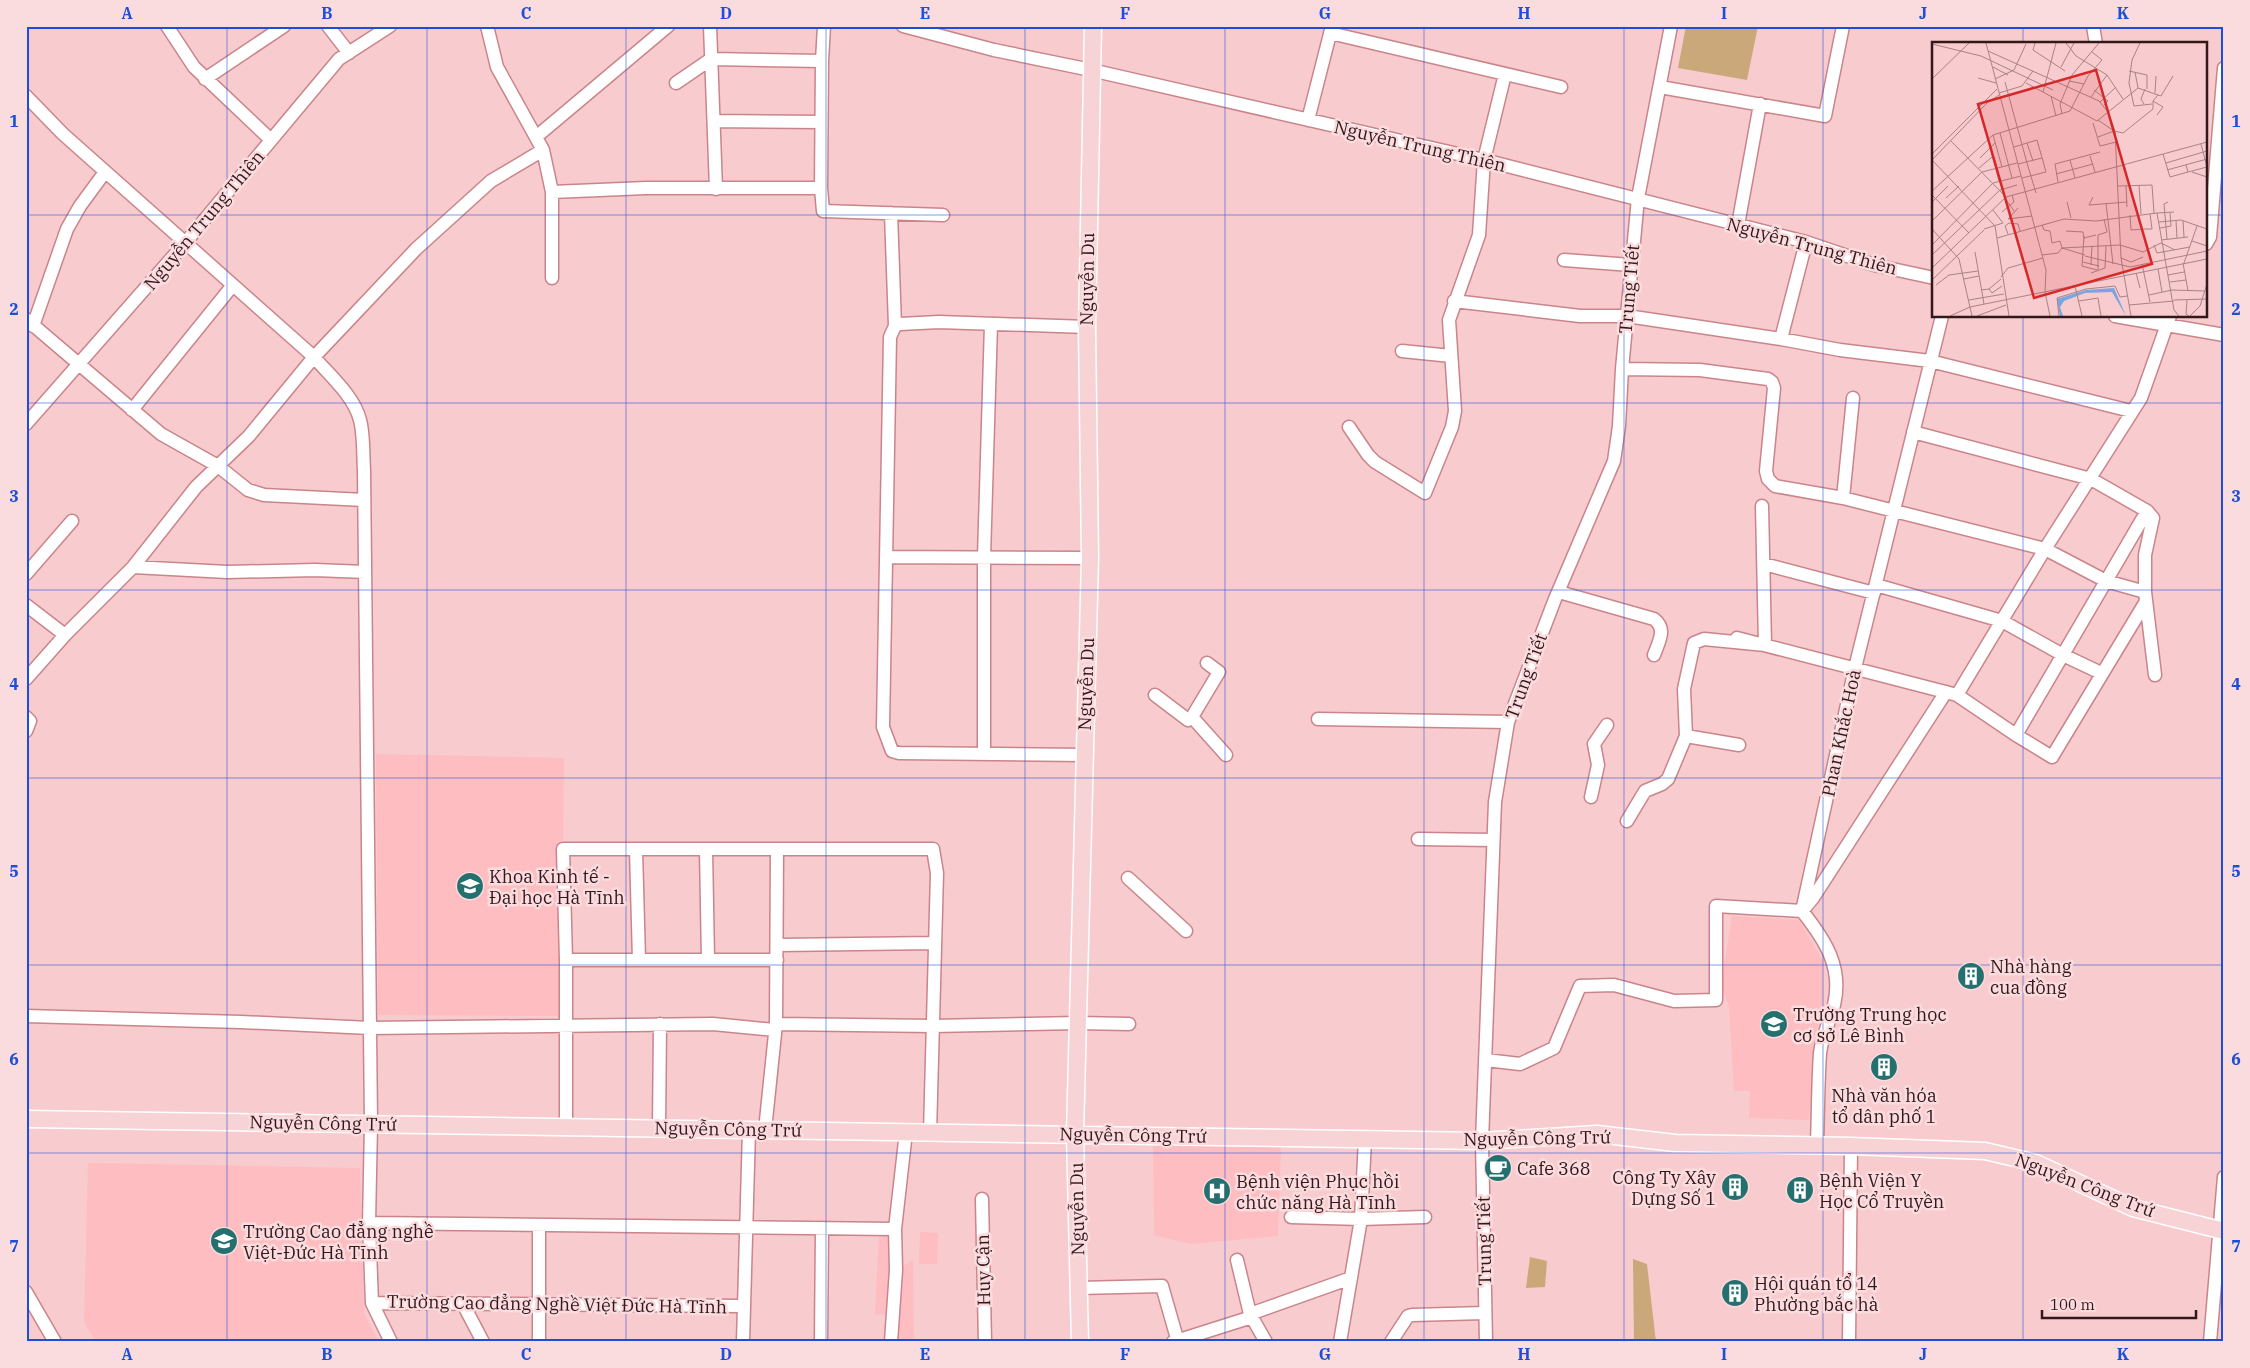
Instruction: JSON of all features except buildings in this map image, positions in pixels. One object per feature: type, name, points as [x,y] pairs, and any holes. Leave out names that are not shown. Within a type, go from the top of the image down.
[{"type":"main road","name":"Nguyễn Du","points":[[1080,1342],[1075,1134],[1090,558],[1086,327],[1093,26]]},
{"type":"main road","name":"Nguyễn Công Trứ","points":[[26,1119],[1482,1141],[1597,1134],[1675,1144],[1817,1145],[1985,1151],[2036,1163],[2133,1208],[2222,1231]]},
{"type":"street","points":[[167,26],[194,68],[204,79],[271,140]]},
{"type":"street","points":[[204,79],[284,26]]},
{"type":"street","points":[[328,26],[349,52]]},
{"type":"street","name":"Nguyễn Trung Thiên","points":[[26,424],[186,243],[339,59],[390,26]]},
{"type":"street","points":[[487,26],[496,67],[542,150],[552,192],[552,278]]},
{"type":"street","points":[[536,137],[668,26]]},
{"type":"street","points":[[710,26],[716,189]]},
{"type":"street","points":[[824,26],[821,122],[822,211],[943,214]]},
{"type":"street","name":"Nguyễn Trung Thiên","points":[[903,26],[994,50],[1091,70],[1484,160],[1806,242],[1874,265],[1932,278]]},
{"type":"street","name":"Trung Tiết","points":[[1486,1342],[1482,1141],[1495,802],[1508,722],[1559,592],[1614,461],[1619,426],[1622,369],[1638,198],[1671,26]]},
{"type":"street","points":[[1660,87],[1825,116],[1843,26]]},
{"type":"street","points":[[2094,26],[2096,42]]},
{"type":"street","points":[[1308,120],[1331,30],[1561,87]]},
{"type":"street","points":[[676,83],[711,59],[822,61]]},
{"type":"street","points":[[2208,230],[2222,106],[2224,68]]},
{"type":"street","points":[[1349,427],[1374,462],[1425,493],[1452,427],[1455,411],[1449,320],[1454,301],[1479,235],[1484,160],[1505,74]]},
{"type":"street","points":[[26,96],[63,134],[314,358],[357,411],[361,422],[364,500],[371,1124],[369,1223],[372,1303],[391,1342]]},
{"type":"street","points":[[1738,225],[1760,104]]},
{"type":"street","points":[[714,121],[821,122]]},
{"type":"street","points":[[26,679],[65,635],[133,567],[196,487],[249,436],[314,358],[416,249],[491,181],[542,150]]},
{"type":"street","points":[[106,172],[80,206],[67,229],[30,323],[161,434],[218,466],[248,490],[258,494],[364,500]]},
{"type":"street","points":[[552,192],[646,188],[821,188]]},
{"type":"street","points":[[891,213],[895,326],[890,337],[882,722],[892,751],[1084,756]]},
{"type":"street","points":[[1781,339],[1806,242]]},
{"type":"street","points":[[1564,260],[1631,265]]},
{"type":"street","points":[[132,410],[233,285]]},
{"type":"street","points":[[1454,301],[1580,316],[1627,316],[1781,339],[1840,350],[1930,361],[2132,411]]},
{"type":"street","name":"Phan Khắc Hoà","points":[[1802,911],[1855,668],[1941,318]]},
{"type":"street","points":[[2136,318],[2168,321],[2224,335]]},
{"type":"street","points":[[1802,911],[1813,898],[1951,693],[2002,621],[2045,549],[2141,398],[2168,321]]},
{"type":"street","points":[[895,326],[900,324],[930,323],[1086,327]]},
{"type":"street","points":[[984,754],[984,557],[991,324]]},
{"type":"street","points":[[1402,352],[1451,356]]},
{"type":"street","points":[[1622,369],[1700,370],[1770,380],[1774,388],[1766,471],[1768,479],[1781,488],[1842,498],[1894,510],[2045,549],[2106,581],[2145,598]]},
{"type":"street","points":[[1842,498],[1853,398]]},
{"type":"street","points":[[1913,432],[2091,478],[2147,511],[2152,518],[2145,555],[2145,598],[2155,675]]},
{"type":"street","points":[[1762,506],[1765,645]]},
{"type":"street","points":[[2016,735],[2147,511]]},
{"type":"street","points":[[26,574],[72,521]]},
{"type":"street","points":[[886,557],[1090,558]]},
{"type":"street","points":[[1764,564],[1875,589],[2002,621],[2062,655],[2101,673]]},
{"type":"street","points":[[133,567],[227,572],[316,570],[365,572]]},
{"type":"street","points":[[1559,592],[1654,619],[1660,624],[1662,630],[1654,655]]},
{"type":"street","points":[[1737,638],[1951,693],[2052,757],[2145,598]]},
{"type":"street","points":[[26,605],[65,635]]},
{"type":"street","points":[[1627,821],[1645,791],[1662,784],[1668,779],[1686,736],[1684,689],[1694,643],[1704,639],[1765,645]]},
{"type":"street","points":[[1155,695],[1188,720],[1192,717],[1219,672],[1207,663]]},
{"type":"street","points":[[26,717],[30,721],[30,725],[26,731]]},
{"type":"street","points":[[1192,717],[1226,755]]},
{"type":"street","points":[[1318,719],[1508,722]]},
{"type":"street","points":[[1591,797],[1598,765],[1594,744],[1607,725]]},
{"type":"street","points":[[1686,736],[1739,744]]},
{"type":"street","points":[[1418,839],[1493,840]]},
{"type":"street","points":[[566,1127],[566,960],[563,849],[933,849],[937,873],[930,1133]]},
{"type":"street","points":[[636,850],[639,960]]},
{"type":"street","points":[[706,850],[708,960]]},
{"type":"street","points":[[743,1342],[747,1227],[757,1130],[776,1027],[778,960],[777,850]]},
{"type":"street","points":[[1128,878],[1186,931]]},
{"type":"street","points":[[1486,1060],[1520,1064],[1554,1048],[1580,986],[1614,985],[1674,1001],[1716,1000],[1716,906],[1802,911],[1814,926],[1832,957],[1836,972],[1834,1004],[1820,1051],[1817,1145]]},
{"type":"street","points":[[778,945],[935,943]]},
{"type":"street","points":[[566,960],[778,960]]},
{"type":"street","points":[[26,1016],[370,1028],[565,1024],[713,1024],[776,1027],[1129,1024]]},
{"type":"street","points":[[659,1128],[660,1024]]},
{"type":"street","points":[[891,1342],[896,1270],[895,1229],[906,1132]]},
{"type":"street","points":[[1340,1342],[1361,1219],[1365,1139]]},
{"type":"street","points":[[1849,1342],[1851,1146]]},
{"type":"street","points":[[2210,1342],[2222,1231],[2224,1178]]},
{"type":"street","name":"Huy Cận","points":[[982,1199],[985,1342]]},
{"type":"street","points":[[1291,1217],[1361,1219],[1425,1217]]},
{"type":"street","points":[[369,1223],[895,1229]]},
{"type":"street","points":[[539,1342],[540,1225]]},
{"type":"street","points":[[820,1342],[822,1228]]},
{"type":"street","points":[[1237,1260],[1251,1316],[1266,1342]]},
{"type":"street","points":[[1079,1288],[1162,1286],[1176,1341],[1251,1316],[1352,1278]]},
{"type":"street","points":[[26,1292],[55,1342]]},
{"type":"street","points":[[462,1302],[483,1342]]},
{"type":"street","name":"Trường Cao đẳng Nghề Việt Đức Hà Tĩnh","points":[[372,1303],[462,1302],[539,1305],[743,1306]]},
{"type":"street","points":[[1391,1342],[1408,1316],[1485,1313]]},
{"type":"shaded area","points":[[1686,26],[1758,26],[1747,80],[1678,68]]},
{"type":"shaded area","name":"Khoa Kinh tế - Đại học Hà Tĩnh","points":[[376,754],[564,758],[561,1016],[378,1015]]},
{"type":"shaded area","name":"Trường Trung học cơ sở Lê Bình","points":[[1732,916],[1799,920],[1823,961],[1823,1012],[1814,1037],[1809,1120],[1749,1118],[1750,1091],[1734,1091],[1729,1007],[1721,985]]},
{"type":"shaded area","name":"Bệnh viện Phục hồi chức năng Hà Tĩnh","points":[[1153,1145],[1281,1147],[1278,1236],[1191,1244],[1154,1235]]},
{"type":"shaded area","name":"Trường Cao đẳng nghề Việt-Đức Hà Tĩnh","points":[[88,1163],[360,1168],[364,1313],[379,1342],[96,1342],[84,1322]]},
{"type":"shaded area","points":[[920,1232],[938,1233],[937,1264],[919,1264]]},
{"type":"shaded area","points":[[879,1234],[893,1235],[889,1315],[875,1314]]},
{"type":"shaded area","points":[[1530,1257],[1547,1261],[1545,1287],[1526,1288]]},
{"type":"shaded area","points":[[1633,1259],[1647,1264],[1656,1342],[1634,1342]]},
{"type":"shaded area","points":[[913,1260],[914,1342],[897,1342],[896,1270]]},
{"type":"place","name":"Khoa Kinh tế - Đại học Hà Tĩnh","points":[[470,886]]},
{"type":"place","name":"Nhà hàng cua đồng","points":[[1971,976]]},
{"type":"place","name":"Trường Trung học cơ sở Lê Bình","points":[[1774,1024]]},
{"type":"place","name":"Nhà văn hóa tổ dân phố 1","points":[[1884,1067]]},
{"type":"place","name":"Cafe 368","points":[[1498,1168]]},
{"type":"place","name":"Công Ty Xây Dựng Số 1","points":[[1735,1187]]},
{"type":"place","name":"Bệnh Viện Y Học Cổ Truyền","points":[[1800,1190]]},
{"type":"place","name":"Bệnh viện Phục hồi chức năng Hà Tĩnh","points":[[1217,1191]]},
{"type":"place","name":"Trường Cao đẳng nghề Việt-Đức Hà Tĩnh","points":[[224,1241]]},
{"type":"place","name":"Hội quán tổ 14 Phường bắc hà","points":[[1735,1293]]}]
